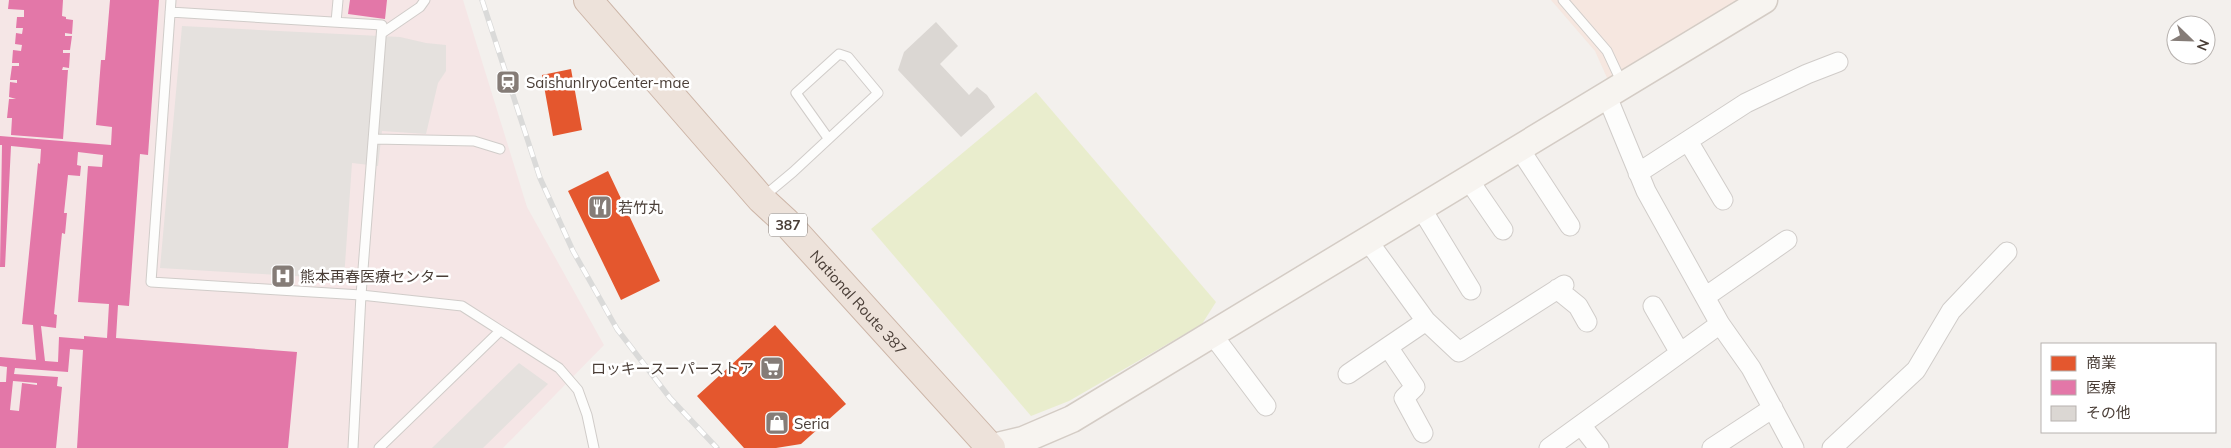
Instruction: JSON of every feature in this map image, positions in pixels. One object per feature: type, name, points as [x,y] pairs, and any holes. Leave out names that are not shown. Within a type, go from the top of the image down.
[{"type":"highway","name":"National Route 387","points":[[588,0],[761,199],[786,222],[990,448]]},
{"type":"street","points":[[990,448],[1023,440],[1072,419],[1764,0]]},
{"type":"street","points":[[1638,173],[1746,103],[1807,74],[1838,62]]},
{"type":"street","points":[[1615,89],[1638,173],[1646,191],[1720,324],[1751,368],[1794,448]]},
{"type":"street","points":[[1688,141],[1723,200]]},
{"type":"street","points":[[1519,148],[1570,226]]},
{"type":"street","points":[[1468,180],[1503,230]]},
{"type":"street","points":[[1422,208],[1471,290]]},
{"type":"street","points":[[1705,297],[1788,240]]},
{"type":"street","points":[[1368,241],[1426,321],[1459,352],[1561,287],[1578,306],[1587,322]]},
{"type":"street","points":[[1832,448],[1916,370],[1951,311],[2008,252]]},
{"type":"street","points":[[1653,306],[1680,353]]},
{"type":"street","points":[[1348,374],[1426,321]]},
{"type":"street","points":[[1549,448],[1720,324]]},
{"type":"street","points":[[1212,334],[1266,406]]},
{"type":"street","points":[[1388,347],[1415,387],[1404,398],[1423,433]]},
{"type":"street","points":[[1712,448],[1773,408]]},
{"type":"street","points":[[1581,425],[1599,448]]},
{"type":"lane","points":[[171,0],[151,282],[361,295],[462,306],[558,368],[578,390],[587,415],[594,448]]},
{"type":"lane","points":[[336,22],[338,0]]},
{"type":"lane","points":[[382,33],[420,7],[425,0]]},
{"type":"lane","points":[[1563,0],[1607,52],[1615,89]]},
{"type":"lane","points":[[170,12],[382,25],[361,295],[353,448]]},
{"type":"lane","points":[[761,199],[878,93],[848,57],[839,54],[796,93],[828,138]]},
{"type":"lane","points":[[374,139],[474,141],[500,149]]},
{"type":"lane","points":[[379,448],[500,331]]},
{"type":"shaded area","name":"熊本再春医療センター","points":[[0,0],[463,0],[527,207],[604,345],[503,448],[0,448]]},
{"type":"shaded area","points":[[1551,0],[1740,0],[1608,80],[1595,51]]},
{"type":"shaded area","points":[[182,26],[400,37],[446,45],[446,71],[438,83],[426,134],[382,131],[378,166],[352,163],[344,279],[160,268]]},
{"type":"shaded area","points":[[519,363],[548,384],[483,448],[432,448]]},
{"type":"green space","points":[[1036,92],[1216,302],[1202,324],[1069,401],[1031,416],[871,229]]},
{"type":"building: 商業","points":[[571,69],[582,130],[553,136],[542,75]]},
{"type":"building: 商業","points":[[608,171],[660,281],[621,300],[568,191]]},
{"type":"building: 商業","points":[[775,325],[846,404],[801,444],[776,448],[744,448],[697,396]]},
{"type":"building: 医療","points":[[9,0],[63,0],[62,16],[73,20],[72,34],[65,33],[65,36],[72,36],[70,50],[63,50],[63,53],[70,53],[69,68],[63,67],[62,70],[68,70],[63,139],[11,135],[12,118],[7,118],[9,99],[16,99],[9,97],[10,82],[17,83],[17,80],[10,80],[12,66],[19,66],[19,63],[12,63],[13,50],[21,51],[22,45],[15,44],[16,33],[22,34],[23,28],[16,28],[17,17],[24,17],[24,10],[8,9]]},
{"type":"building: 医療","points":[[110,0],[159,0],[148,155],[140,154],[129,306],[118,305],[116,338],[297,352],[288,448],[77,448],[83,350],[70,349],[68,372],[15,368],[14,374],[58,377],[57,386],[62,387],[56,448],[0,448],[0,382],[6,382],[7,367],[0,366],[0,357],[36,360],[33,325],[22,324],[41,149],[11,146],[5,267],[0,267],[2,145],[0,145],[0,136],[111,145],[112,127],[96,125],[101,60],[105,60]],"holes":[[[78,152],[103,155],[102,167],[88,166],[78,302],[109,304],[107,338],[84,336],[84,339],[59,337],[58,362],[45,361],[41,326],[56,328],[57,315],[54,314],[62,233],[65,234],[67,213],[64,213],[68,175],[80,176],[81,166],[77,165]],[[13,381],[37,383],[37,385],[22,383],[19,411],[10,410]]]},
{"type":"building: 医療","points":[[350,0],[387,0],[385,19],[348,14]]},
{"type":"building: その他","points":[[936,22],[958,46],[940,64],[969,95],[977,87],[987,95],[995,107],[961,137],[898,70],[904,52]]},
{"type":"railway","points":[[482,0],[540,178],[573,251],[617,329],[670,398],[717,448]]},
{"type":"place","name":"SaishunIryoCenter-mae","points":[[508,82]]},
{"type":"place","name":"若竹丸","points":[[600,207]]},
{"type":"place","name":"熊本再春医療センター","points":[[283,276]]},
{"type":"place","name":"ロッキースーパーストア","points":[[772,368]]},
{"type":"place","name":"Seria","points":[[777,423]]}]
